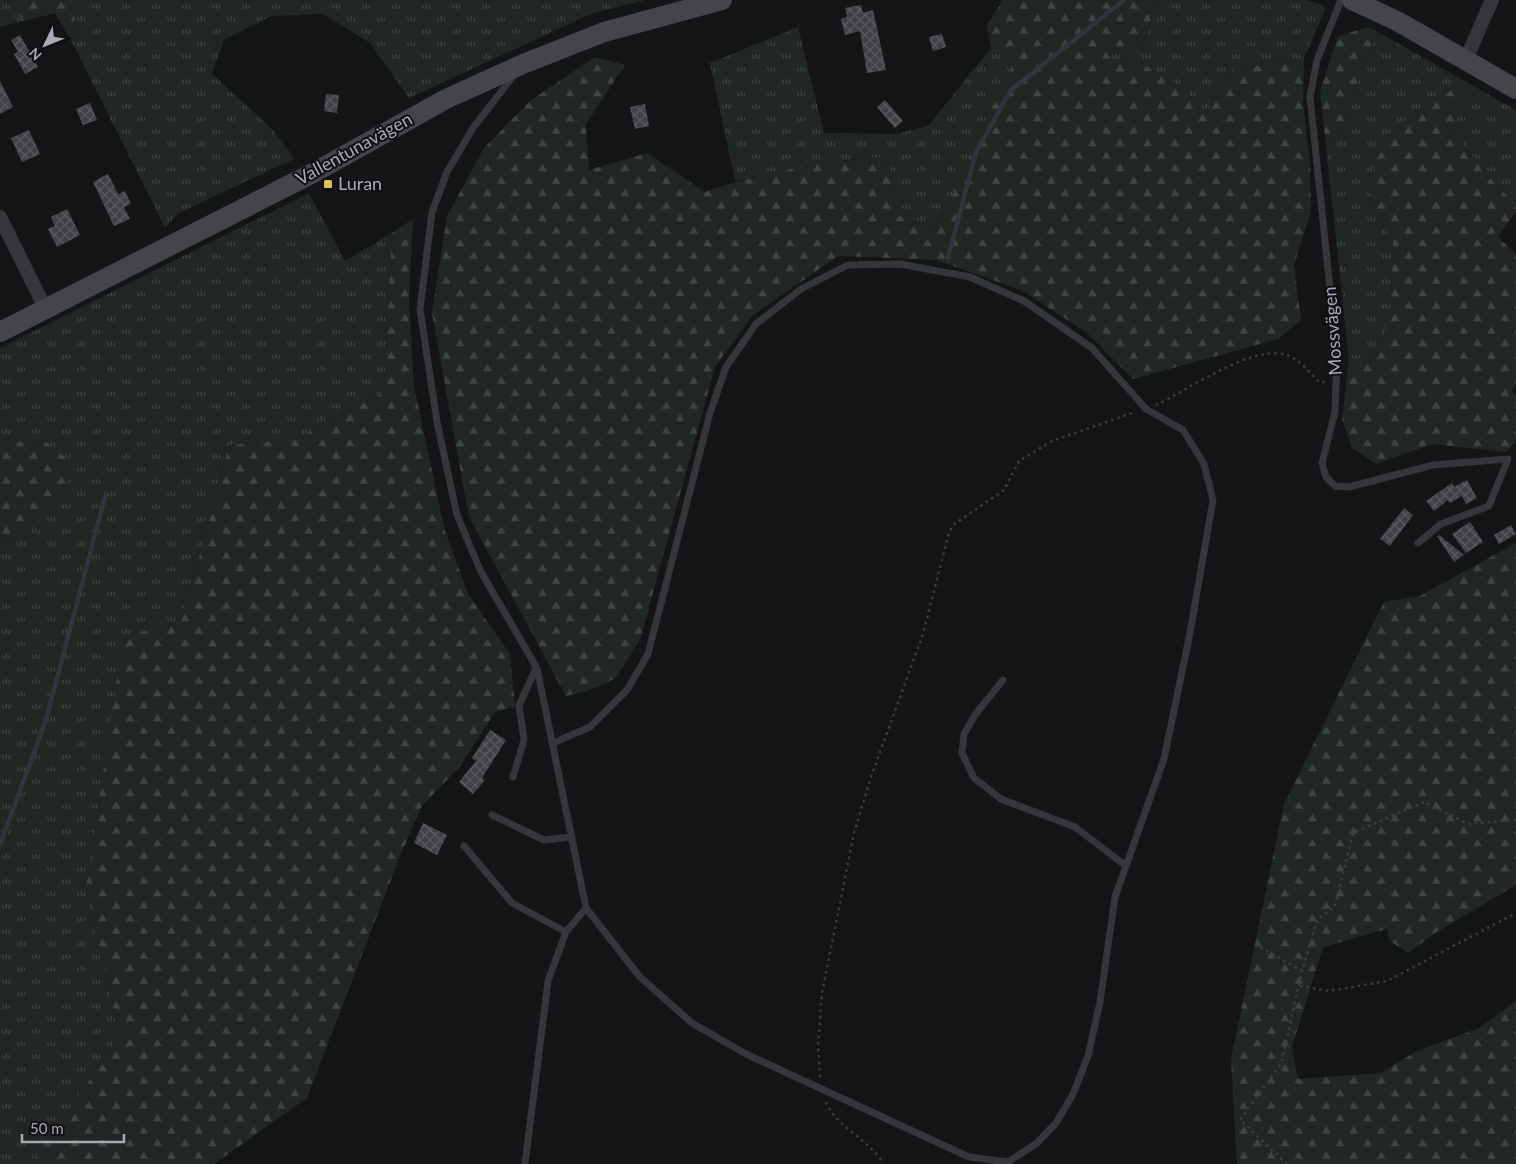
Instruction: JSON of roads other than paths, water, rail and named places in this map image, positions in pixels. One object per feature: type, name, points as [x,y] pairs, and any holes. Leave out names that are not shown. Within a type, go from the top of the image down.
[{"type":"main road","name":"Vallentunavägen","points":[[0,332],[313,173],[446,99],[523,64],[604,32],[722,0]]},
{"type":"main road","points":[[1352,0],[1466,59],[1516,89]]},
{"type":"street","points":[[1466,59],[1492,0]]},
{"type":"street","points":[[0,217],[45,308]]},
{"type":"lane","name":"Mossvägen","points":[[1341,0],[1317,60],[1310,97],[1337,355],[1335,412],[1322,463],[1326,477],[1335,486],[1349,486],[1433,465],[1508,459],[1488,506],[1441,524],[1418,543]]},
{"type":"lane","points":[[523,64],[473,128],[447,172],[432,212],[420,309],[437,422],[457,515],[481,572],[537,668],[586,908],[640,977],[692,1023],[746,1054],[969,1157],[1008,1162],[1037,1143],[1056,1123],[1073,1094],[1088,1056],[1100,1002],[1115,897],[1164,759],[1190,633],[1213,500],[1204,464],[1183,430],[1146,410],[1092,348],[1024,301],[970,277],[900,264],[848,265],[801,289],[756,324],[726,367],[710,412],[648,654],[626,690],[590,726],[553,742]]},
{"type":"lane","points":[[513,778],[524,740],[518,704],[537,668]]},
{"type":"lane","points":[[1003,680],[975,715],[964,734],[962,753],[974,778],[1001,799],[1075,827],[1126,866]]},
{"type":"lane","points":[[492,815],[544,840],[572,837]]},
{"type":"lane","points":[[464,846],[512,903],[566,932]]},
{"type":"lane","points":[[525,1164],[548,981],[566,932],[586,908]]},
{"type":"waterway","points":[[948,258],[976,152],[1011,90],[1124,0]]},
{"type":"waterway","points":[[0,845],[46,720],[106,493]]},
{"type":"place","name":"Luran","points":[[328,184]]}]
